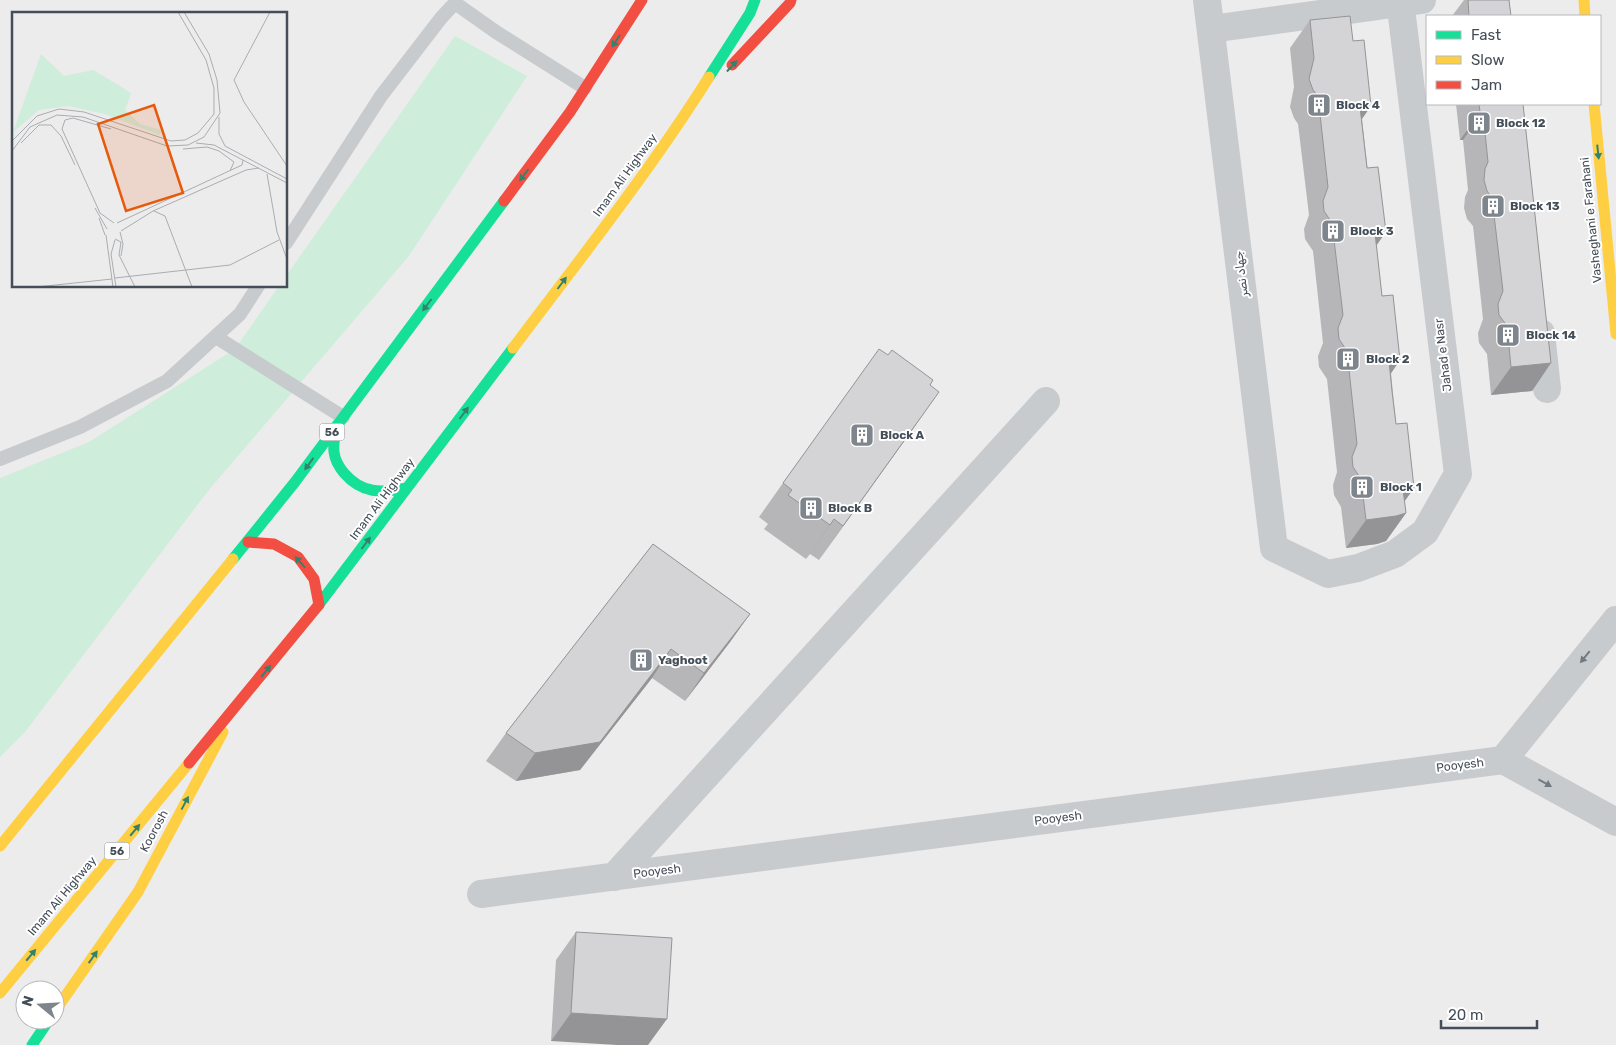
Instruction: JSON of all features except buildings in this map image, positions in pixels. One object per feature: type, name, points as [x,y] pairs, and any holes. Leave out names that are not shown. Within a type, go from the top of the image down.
[{"type":"main road","name":"56","points":[[0,846],[296,482],[570,112],[642,0]]},
{"type":"main road","name":"Imam Ali Highway","points":[[0,993],[319,605],[614,214],[686,114],[750,13],[756,0]]},
{"type":"main road","points":[[686,114],[791,0]]},
{"type":"main road","points":[[1584,0],[1585,15]]},
{"type":"main road","name":"Vasheghani e Farahani","points":[[1594,105],[1616,334]]},
{"type":"main road","points":[[340,421],[334,445],[337,464],[350,482],[366,490],[389,492],[407,488]]},
{"type":"main road","points":[[248,542],[274,544],[298,557],[314,579],[319,605]]},
{"type":"main road","name":"Koorosh","points":[[65,997],[138,892],[235,708]]},
{"type":"main road","points":[[32,1045],[42,1030]]},
{"type":"street","points":[[1207,0],[1211,29]]},
{"type":"street","name":"Jahad e Nasr","points":[[1408,1],[1458,474],[1425,532],[1395,554],[1358,568],[1328,574],[1274,548],[1211,29],[1408,1]]},
{"type":"street","points":[[1539,310],[1547,389]]},
{"type":"street","name":"Pooyesh","points":[[614,877],[1046,401]]},
{"type":"street","points":[[1616,620],[1503,760],[1616,822]]},
{"type":"street","name":"Pooyesh","points":[[481,894],[1503,760]]},
{"type":"lane","points":[[288,240],[381,96],[441,18],[456,2],[496,32],[585,88]]},
{"type":"lane","points":[[0,459],[80,427],[167,381],[240,314],[257,288]]},
{"type":"lane","points":[[216,337],[340,421]]},
{"type":"green space","points":[[455,36],[527,76],[409,256],[208,491],[25,732],[0,757],[0,478],[89,442],[235,349],[278,288],[288,288],[288,273]]},
{"type":"traffic: fast","points":[[709,77],[750,13],[755,0]]},
{"type":"traffic: fast","points":[[233,559],[295,482],[504,201]]},
{"type":"traffic: fast","points":[[317,607],[513,348]]},
{"type":"traffic: fast","points":[[337,425],[334,442],[336,461],[351,480],[358,485],[372,490],[389,491],[407,488]]},
{"type":"traffic: fast","points":[[32,1045],[42,1030]]},
{"type":"traffic: slow","points":[[1584,0],[1585,15]]},
{"type":"traffic: slow","points":[[513,348],[639,181],[709,77]]},
{"type":"traffic: slow","points":[[1594,105],[1616,334]]},
{"type":"traffic: slow","points":[[0,846],[233,559]]},
{"type":"traffic: slow","points":[[65,997],[138,892],[223,732]]},
{"type":"traffic: slow","points":[[0,993],[189,763]]},
{"type":"traffic: jam","points":[[504,201],[570,112],[642,0]]},
{"type":"traffic: jam","points":[[732,65],[791,0]]},
{"type":"traffic: jam","points":[[248,542],[274,544],[298,557],[314,579],[319,605]]},
{"type":"traffic: jam","points":[[189,763],[317,607]]},
{"type":"place","name":"Block 4","points":[[1319,105]]},
{"type":"place","name":"Block 12","points":[[1479,123]]},
{"type":"place","name":"Block 13","points":[[1493,206]]},
{"type":"place","name":"Block 3","points":[[1333,231]]},
{"type":"place","name":"Block 14","points":[[1508,335]]},
{"type":"place","name":"Block 2","points":[[1348,359]]},
{"type":"place","name":"Block A","points":[[862,435]]},
{"type":"place","name":"Block 1","points":[[1362,487]]},
{"type":"place","name":"Block B","points":[[811,508]]},
{"type":"place","name":"Yaghoot","points":[[641,660]]}]
